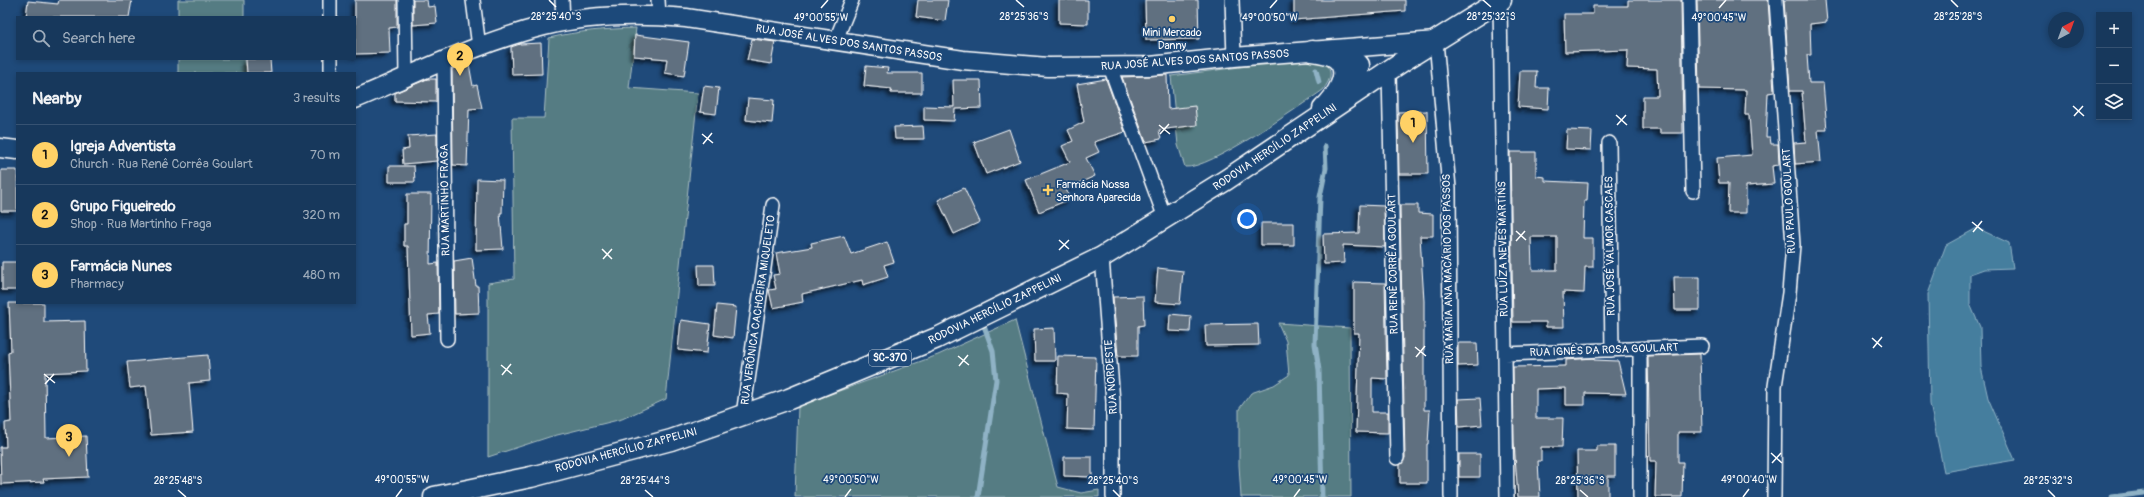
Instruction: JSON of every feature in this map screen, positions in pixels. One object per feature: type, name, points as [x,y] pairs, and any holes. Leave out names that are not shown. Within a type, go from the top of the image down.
[{"type":"main road","name":"RODOVIA HERCÍLIO ZAPPELINI","points":[[434,497],[531,477],[671,440],[789,399],[937,338],[1102,257],[1165,218],[1396,66],[1500,0]]},
{"type":"main road","points":[[1312,51],[1340,52],[1353,58],[1359,65],[1354,94]]},
{"type":"main road","points":[[1306,126],[1334,98],[1341,84],[1343,73],[1342,65],[1336,58],[1328,54],[1312,51]]},
{"type":"street","points":[[330,0],[330,16]]},
{"type":"street","points":[[405,0],[406,78]]},
{"type":"street","points":[[472,0],[479,48]]},
{"type":"street","points":[[562,0],[563,22]]},
{"type":"street","points":[[835,42],[852,0]]},
{"type":"street","points":[[1232,0],[1234,57]]},
{"type":"street","name":"RUA LUÍZA NEVES MARTINS","points":[[1500,0],[1507,497]]},
{"type":"street","points":[[1688,0],[1693,192]]},
{"type":"street","name":"RUA PAULO GOULART","points":[[1774,497],[1775,386],[1789,294],[1793,245],[1776,0]]},
{"type":"street","name":"RUA JOSÉ ALVES DOS SANTOS PASSOS","points":[[356,99],[479,48],[545,26],[658,8],[718,22],[835,42],[963,60],[1011,65],[1110,67],[1150,66],[1234,57],[1436,41]]},
{"type":"street","name":"RUA MARIA ANA MACÁRIO DOS PASSOS","points":[[1436,41],[1449,188],[1451,497]]},
{"type":"street","name":"RUA JOSÉ ALVES DOS SANTOS PASSOS","points":[[1357,48],[1396,66]]},
{"type":"street","points":[[331,60],[331,72]]},
{"type":"street","name":"RUA MARTINHO FRAGA","points":[[444,62],[447,338]]},
{"type":"street","name":"RUA RENÊ CORRÊA GOULART","points":[[1396,66],[1397,458]]},
{"type":"street","points":[[1110,67],[1165,218]]},
{"type":"street","name":"RUA JOSÉ VALMOR CASCAES","points":[[1609,143],[1612,350]]},
{"type":"street","points":[[0,148],[16,150]]},
{"type":"street","name":"RUA VERÔNICA CACHOEIRA MIQUELETO","points":[[743,415],[773,205]]},
{"type":"street","name":"RUA NORDESTE","points":[[1102,257],[1113,402],[1113,497]]},
{"type":"street","name":"RUA IGNÊS DA ROSA GOULART","points":[[1505,354],[1702,346]]},
{"type":"street","points":[[1640,349],[1640,497]]},
{"type":"green space","points":[[178,0],[244,0],[244,16],[178,16]]},
{"type":"green space","points":[[636,28],[629,88],[698,93],[666,399],[622,419],[549,437],[488,457],[488,283],[514,279],[512,118],[544,118],[549,38],[592,31]]},
{"type":"green space","points":[[178,60],[245,60],[246,72],[178,72]]},
{"type":"green space","points":[[1315,61],[1327,64],[1330,71],[1329,80],[1323,90],[1276,122],[1233,148],[1197,165],[1185,167],[1178,145],[1171,76],[1278,62]]},
{"type":"green space","points":[[1015,320],[1058,487],[1081,493],[1099,490],[1099,497],[795,497],[798,406],[938,355]]},
{"type":"green space","points":[[1278,323],[1350,328],[1351,497],[1241,497],[1239,465],[1239,409],[1251,393],[1274,385],[1289,375],[1286,341]]},
{"type":"water","points":[[1977,228],[2009,243],[2013,268],[1984,269],[1970,274],[1970,304],[1980,327],[1981,367],[1988,398],[2015,460],[1944,472],[1930,404],[1928,294],[1946,245]]},
{"type":"building","points":[[59,0],[132,0],[129,16],[26,16],[28,1],[58,4]]},
{"type":"building","points":[[355,0],[397,0],[397,27],[389,28],[390,53],[356,54]]},
{"type":"building","points":[[413,0],[427,0],[428,7],[435,6],[437,23],[413,25]]},
{"type":"building","points":[[918,0],[948,0],[945,21],[916,17]]},
{"type":"building","points":[[1059,0],[1088,0],[1088,24],[1059,23]]},
{"type":"building","name":"Mini Mercado Danny","points":[[1145,0],[1198,0],[1199,39],[1146,40]]},
{"type":"building","points":[[1294,0],[1405,0],[1405,11],[1294,20]]},
{"type":"building","points":[[1628,0],[1681,0],[1683,133],[1660,133],[1660,129],[1643,129],[1643,96],[1658,96],[1657,69],[1627,68],[1628,50],[1565,52],[1564,14],[1593,14],[1593,6],[1628,6]]},
{"type":"building","points":[[1697,0],[1768,0],[1774,92],[1768,93],[1766,137],[1770,137],[1771,144],[1778,144],[1779,165],[1772,166],[1774,184],[1746,186],[1746,213],[1728,213],[1729,183],[1719,183],[1717,158],[1752,155],[1749,115],[1745,115],[1746,90],[1699,89]]},
{"type":"building","points":[[1784,0],[1825,0],[1827,22],[1810,24],[1811,55],[1807,55],[1809,83],[1823,83],[1827,130],[1818,130],[1821,162],[1795,164],[1794,143],[1806,142],[1802,91],[1790,91]]},
{"type":"building","points":[[635,35],[689,42],[684,76],[665,73],[667,59],[634,56]]},
{"type":"building","points":[[752,39],[775,42],[771,64],[747,60]]},
{"type":"building","points":[[541,43],[542,74],[512,75],[511,47],[520,44]]},
{"type":"building","points":[[246,60],[270,60],[271,72],[247,72]]},
{"type":"building","points":[[469,64],[473,86],[477,85],[482,108],[469,109],[467,166],[453,165],[452,69]]},
{"type":"building","points":[[866,66],[888,68],[887,73],[922,73],[922,93],[891,93],[892,89],[864,86]]},
{"type":"building","points":[[1520,71],[1537,71],[1536,88],[1549,88],[1548,109],[1518,107]]},
{"type":"building","points":[[1167,75],[1168,109],[1195,106],[1197,125],[1159,130],[1161,139],[1146,142],[1122,77]]},
{"type":"building","points":[[427,79],[436,79],[436,102],[395,101],[395,93]]},
{"type":"building","points":[[1106,79],[1125,132],[1094,142],[1099,152],[1086,158],[1095,176],[1066,189],[1070,199],[1039,212],[1026,180],[1070,162],[1062,146],[1073,141],[1068,130],[1084,122],[1077,84]]},
{"type":"building","points":[[953,80],[981,80],[982,108],[955,109],[954,121],[924,120],[924,106],[954,107]]},
{"type":"building","points":[[704,86],[719,88],[716,114],[700,112]]},
{"type":"building","points":[[748,98],[774,100],[772,123],[746,120]]},
{"type":"building","points":[[1427,111],[1428,174],[1399,174],[1398,112]]},
{"type":"building","points":[[923,126],[924,139],[895,139],[894,127]]},
{"type":"building","points":[[1009,129],[1020,161],[986,174],[974,142]]},
{"type":"building","points":[[1567,130],[1592,131],[1591,150],[1566,149]]},
{"type":"building","points":[[437,134],[437,161],[403,164],[402,150],[409,149],[408,136]]},
{"type":"building","points":[[1510,152],[1536,152],[1536,176],[1545,177],[1545,181],[1588,183],[1587,201],[1584,201],[1583,238],[1593,238],[1593,267],[1585,267],[1584,293],[1563,292],[1564,327],[1546,327],[1546,322],[1513,322]],"holes":[[[1531,237],[1557,237],[1557,270],[1532,270]]]},
{"type":"building","points":[[389,166],[414,166],[415,182],[389,182]]},
{"type":"building","points":[[1,170],[16,170],[16,211],[1,211]]},
{"type":"building","points":[[477,179],[503,180],[502,213],[500,213],[503,249],[476,250]]},
{"type":"building","points":[[964,188],[980,222],[954,234],[938,200]]},
{"type":"building","points":[[407,194],[431,194],[430,264],[438,263],[439,314],[428,315],[430,333],[411,335],[408,246],[404,246],[404,224],[407,224]]},
{"type":"building","points":[[1360,205],[1384,206],[1385,247],[1343,245],[1344,263],[1324,264],[1323,234],[1359,233]]},
{"type":"building","points":[[1401,205],[1418,205],[1418,213],[1433,214],[1433,236],[1420,236],[1424,301],[1424,410],[1430,410],[1427,444],[1427,483],[1400,483],[1400,465],[1405,458]]},
{"type":"building","points":[[1261,223],[1294,223],[1294,245],[1261,245]]},
{"type":"building","points":[[844,236],[851,254],[887,242],[894,262],[884,265],[888,277],[863,285],[862,280],[802,294],[803,302],[773,308],[769,290],[776,289],[773,275],[780,274],[776,253],[812,247],[811,243]]},
{"type":"building","points":[[472,258],[476,286],[478,286],[479,313],[455,314],[454,261]]},
{"type":"building","points":[[2,262],[16,262],[16,290],[2,290]]},
{"type":"building","points":[[698,265],[714,265],[715,286],[699,286]]},
{"type":"building","points":[[1158,268],[1183,271],[1180,304],[1155,302]]},
{"type":"building","points":[[1674,277],[1700,277],[1700,310],[1675,310]]},
{"type":"building","points":[[1354,282],[1385,283],[1387,379],[1372,378],[1372,412],[1388,412],[1388,433],[1356,432],[1359,333],[1354,333]]},
{"type":"building","points":[[1143,296],[1144,325],[1138,326],[1138,356],[1118,356],[1113,297]]},
{"type":"building","points":[[9,303],[44,304],[44,322],[85,321],[86,371],[45,373],[46,438],[86,436],[88,477],[43,479],[44,482],[1,484],[0,447],[6,447],[5,423],[11,422],[8,352],[11,351]]},
{"type":"building","points":[[717,305],[736,307],[733,338],[714,335]]},
{"type":"building","points":[[1170,314],[1191,316],[1190,332],[1169,331]]},
{"type":"building","points":[[681,320],[710,324],[707,353],[678,350]]},
{"type":"building","points":[[1258,324],[1259,345],[1206,346],[1205,325]]},
{"type":"building","points":[[1054,328],[1055,361],[1035,361],[1034,329]]},
{"type":"building","points":[[1458,343],[1477,343],[1478,365],[1458,366]]},
{"type":"building","points":[[1700,354],[1702,432],[1678,432],[1678,462],[1683,462],[1682,497],[1655,497],[1656,461],[1650,461],[1648,356]]},
{"type":"building","points":[[208,355],[210,381],[189,383],[193,432],[151,435],[146,386],[130,388],[127,362]]},
{"type":"building","points":[[1058,356],[1096,357],[1094,430],[1067,429],[1068,394],[1057,393]]},
{"type":"building","points":[[1594,358],[1594,360],[1618,361],[1626,394],[1585,393],[1585,405],[1566,405],[1566,388],[1536,389],[1536,418],[1563,418],[1562,447],[1541,447],[1541,461],[1538,461],[1540,497],[1518,497],[1514,442],[1513,367],[1566,366],[1566,360]]},
{"type":"building","points":[[1480,398],[1482,425],[1459,427],[1458,399]]},
{"type":"building","points":[[1597,446],[1615,446],[1615,476],[1608,476],[1608,497],[1578,497],[1577,451],[1597,451]]},
{"type":"building","points":[[1459,454],[1480,454],[1480,477],[1459,477]]},
{"type":"building","points":[[1064,457],[1092,457],[1092,477],[1064,476]]},
{"type":"waterway","points":[[1316,70],[1319,82]]},
{"type":"waterway","points":[[1322,497],[1319,370],[1315,344],[1320,197],[1326,168],[1325,146]]},
{"type":"waterway","points":[[978,497],[996,380],[993,351],[984,326]]},
{"type":"waterway","points":[[2112,497],[2144,493]]},
{"type":"place","name":"Mini Mercado Danny","points":[[1172,19]]},
{"type":"place","name":"Grupo Figueiredo","points":[[460,76]]},
{"type":"place","name":"Igreja Adventista","points":[[1413,143]]},
{"type":"place","name":"Farmácia Nossa Senhora Aparecida","points":[[1048,190]]},
{"type":"place","name":"Farmácia Nunes","points":[[69,457]]}]
